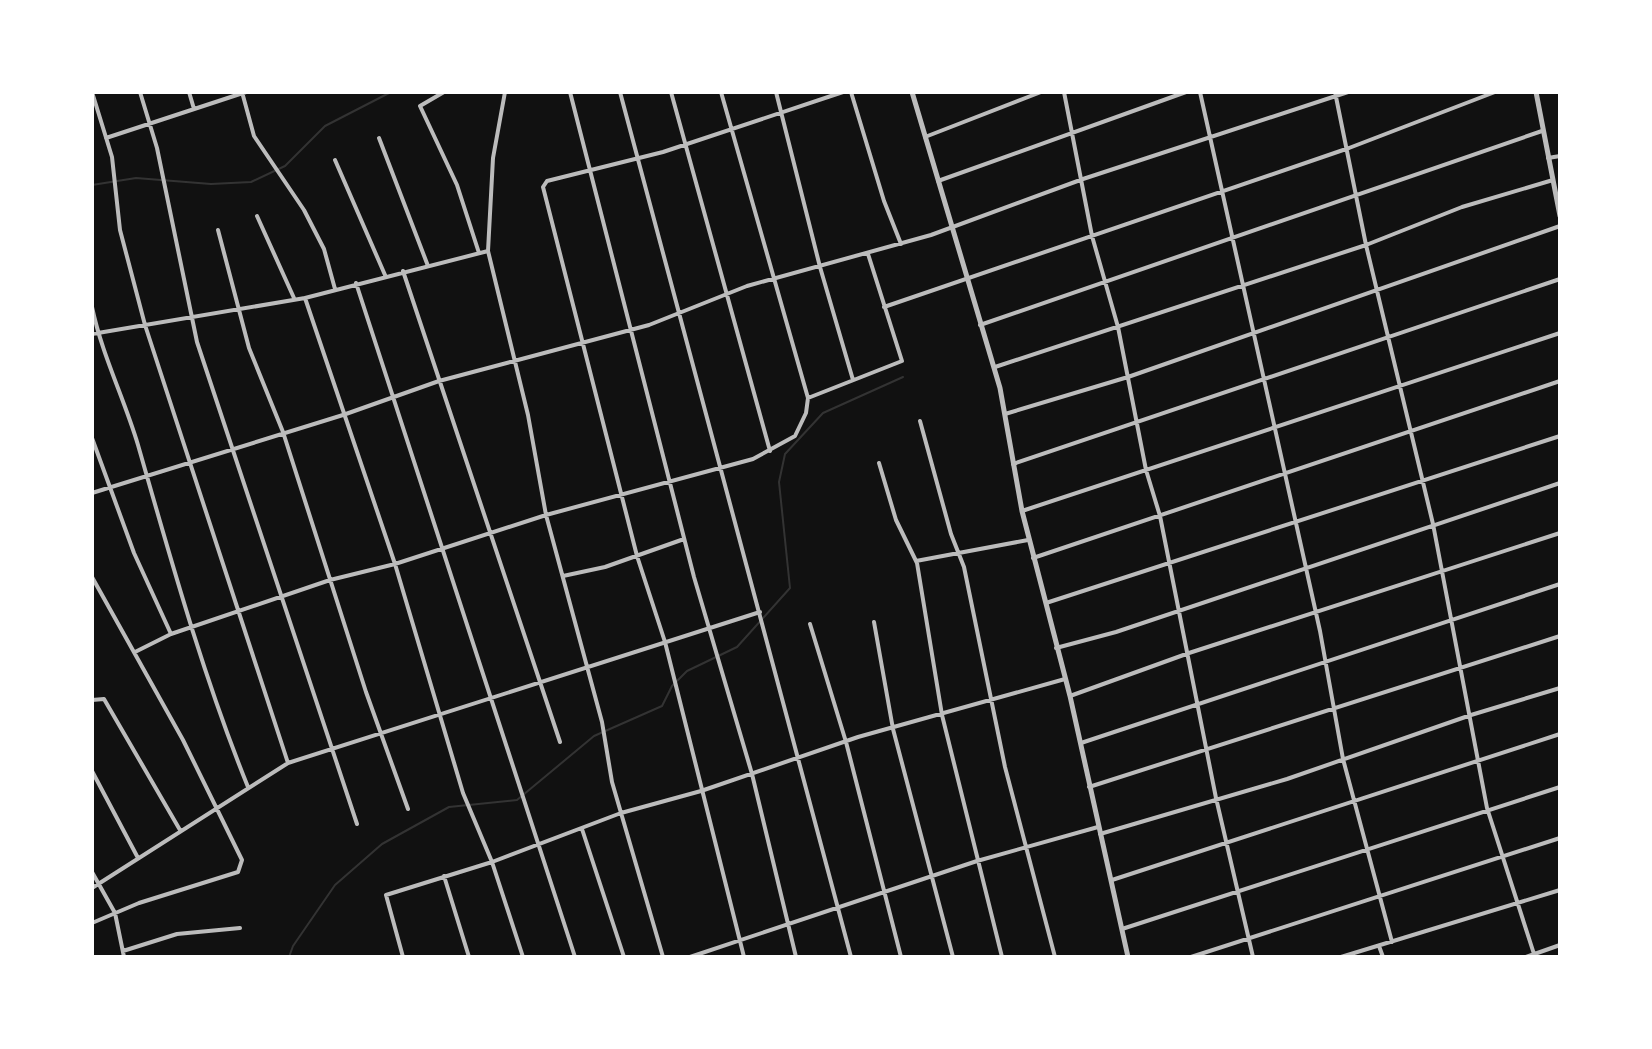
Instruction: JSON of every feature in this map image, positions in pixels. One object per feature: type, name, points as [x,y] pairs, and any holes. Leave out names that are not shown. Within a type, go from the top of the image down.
[{"type":"street","points":[[92,92],[115,171],[120,230],[145,325],[288,763]]},
{"type":"street","points":[[140,92],[190,316],[357,824]]},
{"type":"street","points":[[189,92],[194,109]]},
{"type":"street","points":[[106,138],[244,92],[254,136],[304,210],[324,249],[335,289]]},
{"type":"street","points":[[444,92],[420,106],[457,185],[479,254]]},
{"type":"street","points":[[505,92],[493,158],[488,251],[546,515],[621,813],[663,957]]},
{"type":"street","points":[[570,92],[684,539],[752,774],[796,957]]},
{"type":"street","points":[[620,92],[801,758],[851,957]]},
{"type":"street","points":[[671,92],[688,144],[770,451]]},
{"type":"street","points":[[135,652],[171,634],[330,580],[395,564],[546,515],[720,469],[770,451],[795,436],[806,413],[808,398],[734,127],[721,92]]},
{"type":"street","points":[[776,92],[820,267],[853,380]]},
{"type":"street","points":[[823,92],[827,98]]},
{"type":"street","points":[[744,957],[665,642],[637,556],[543,187],[547,181],[640,159],[843,92]]},
{"type":"street","points":[[851,92],[901,244]]},
{"type":"street","points":[[912,92],[995,367],[1011,464],[1028,540],[1070,696],[1128,957]]},
{"type":"street","points":[[925,137],[1041,92]]},
{"type":"street","points":[[1064,92],[1092,236],[1118,327],[1146,470],[1160,516],[1189,653],[1226,845],[1253,957]]},
{"type":"street","points":[[938,181],[1186,92]]},
{"type":"street","points":[[1200,92],[1265,377],[1283,475],[1317,614],[1337,709],[1343,759],[1392,942]]},
{"type":"street","points":[[92,493],[343,415],[439,381],[631,331],[773,278],[901,244],[1083,179],[1348,92]]},
{"type":"street","points":[[884,307],[1349,148],[1495,92]]},
{"type":"street","points":[[1536,92],[1560,216]]},
{"type":"street","points":[[1336,94],[1366,245],[1453,619],[1471,715],[1476,762],[1487,808],[1534,954]]},
{"type":"street","points":[[980,325],[1542,131]]},
{"type":"street","points":[[379,138],[428,266]]},
{"type":"street","points":[[1548,158],[1560,156]]},
{"type":"street","points":[[335,160],[385,275]]},
{"type":"street","points":[[995,367],[1366,245],[1462,207],[1553,180]]},
{"type":"street","points":[[257,216],[294,299]]},
{"type":"street","points":[[1005,414],[1128,377],[1560,226]]},
{"type":"street","points":[[218,230],[238,308],[283,432],[408,809]]},
{"type":"street","points":[[95,333],[305,298],[488,251]]},
{"type":"street","points":[[808,398],[902,361],[868,254]]},
{"type":"street","points":[[403,271],[560,742]]},
{"type":"street","points":[[1011,464],[1560,279]]},
{"type":"street","points":[[356,283],[575,957]]},
{"type":"street","points":[[305,298],[395,564],[463,793],[492,862],[523,957]]},
{"type":"street","points":[[92,307],[95,333],[146,476],[224,729],[248,787]]},
{"type":"street","points":[[1022,511],[1560,333]]},
{"type":"street","points":[[1033,558],[1560,381]]},
{"type":"street","points":[[920,421],[964,567],[991,702],[1055,957]]},
{"type":"street","points":[[1044,604],[1560,436]]},
{"type":"street","points":[[92,438],[134,553],[171,634]]},
{"type":"street","points":[[879,463],[896,520],[916,561],[942,715],[1002,957]]},
{"type":"street","points":[[1056,648],[1560,483]]},
{"type":"street","points":[[1070,696],[1189,653],[1560,533]]},
{"type":"street","points":[[563,576],[637,556],[684,539]]},
{"type":"street","points":[[916,561],[1028,540]]},
{"type":"street","points":[[92,577],[135,652],[242,860],[238,872],[92,923]]},
{"type":"street","points":[[1081,743],[1560,584]]},
{"type":"street","points":[[92,888],[216,806],[288,763],[760,612]]},
{"type":"street","points":[[874,622],[893,729],[953,957]]},
{"type":"street","points":[[810,624],[846,742],[901,957]]},
{"type":"street","points":[[1089,787],[1560,636]]},
{"type":"street","points":[[403,957],[386,895],[538,846],[621,813],[701,791],[846,742],[1065,679]]},
{"type":"street","points":[[690,957],[977,861],[1216,798],[1560,688]]},
{"type":"street","points":[[92,700],[104,699],[180,830]]},
{"type":"street","points":[[1109,880],[1226,845],[1353,799],[1560,734]]},
{"type":"street","points":[[92,771],[138,858]]},
{"type":"street","points":[[1122,929],[1487,808],[1560,787]]},
{"type":"street","points":[[582,829],[624,957]]},
{"type":"street","points":[[1191,957],[1378,894],[1560,838]]},
{"type":"street","points":[[92,872],[115,913],[124,954],[177,934],[240,928]]},
{"type":"street","points":[[444,876],[469,957]]},
{"type":"street","points":[[1341,957],[1560,890]]},
{"type":"street","points":[[1526,957],[1560,945]]},
{"type":"street","points":[[1379,946],[1383,957]]},
{"type":"waterway","points":[[92,185],[136,178],[211,184],[251,182],[285,166],[325,126],[391,92]]},
{"type":"waterway","points":[[289,957],[293,946],[335,885],[382,844],[449,807],[517,800],[594,736],[662,706],[672,686],[687,671],[737,647],[790,588],[779,482],[785,454],[823,413],[903,377]]}]
